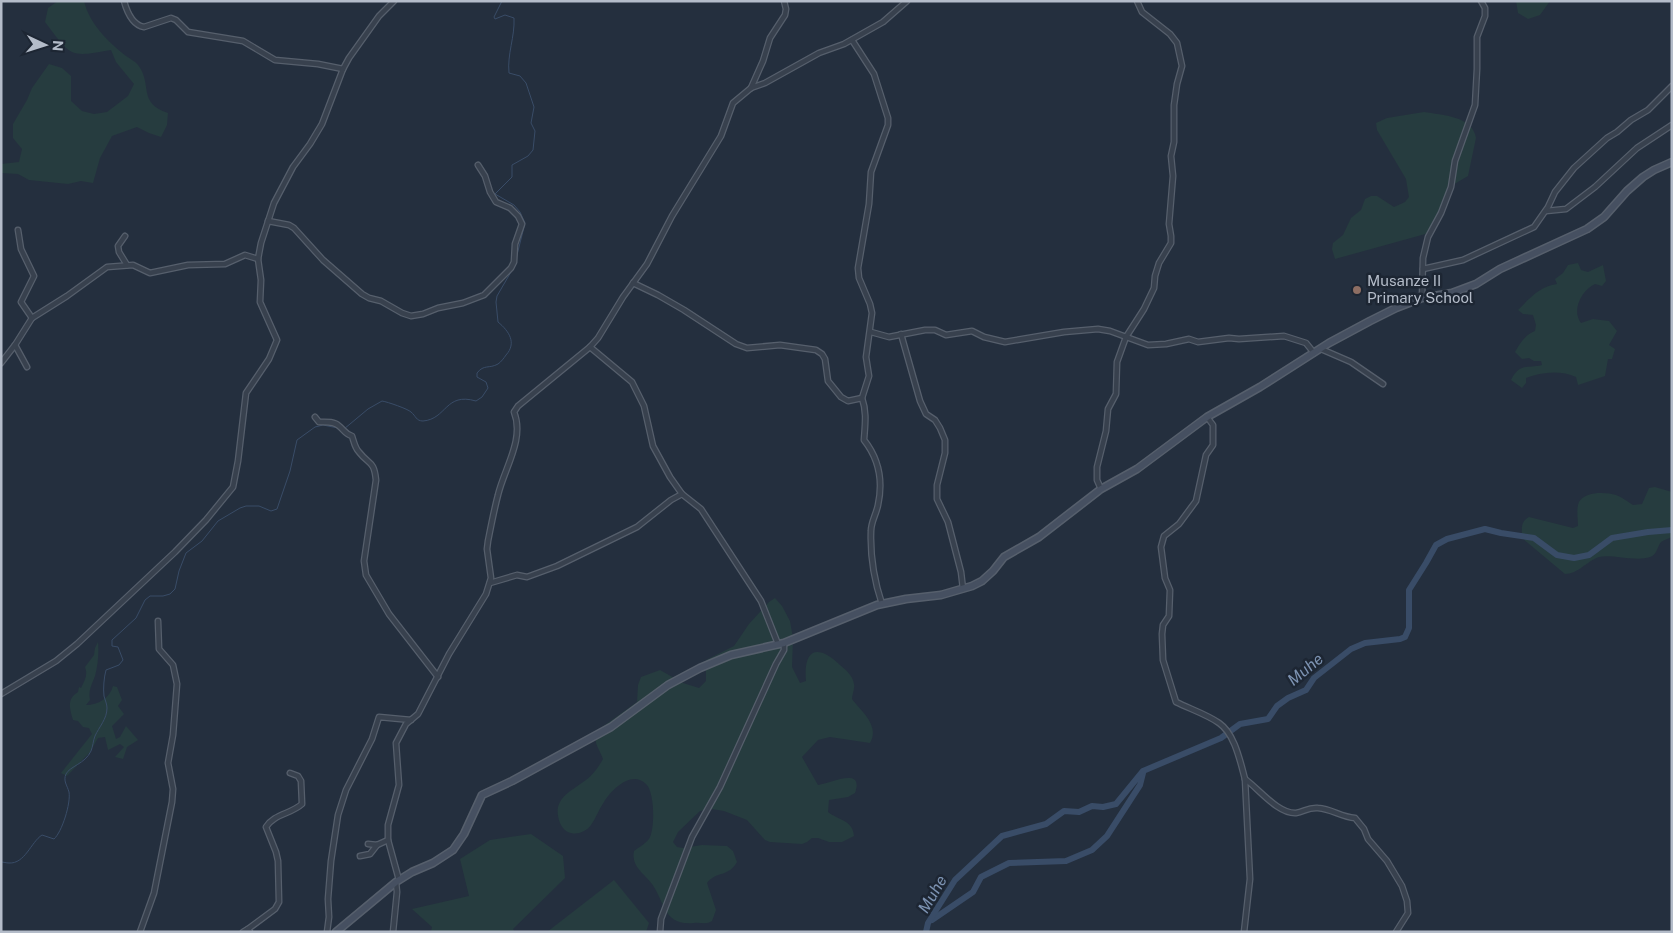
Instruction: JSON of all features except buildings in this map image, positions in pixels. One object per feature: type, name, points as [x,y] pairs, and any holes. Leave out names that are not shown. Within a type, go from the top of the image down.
[{"type":"main road","points":[[336,932],[397,881],[433,863],[452,850],[464,834],[482,794],[512,781],[610,727],[668,685],[700,668],[731,655],[781,643],[882,604],[941,595],[982,581],[994,571],[1004,557],[1039,537],[1101,489],[1137,469],[1207,417],[1285,373],[1314,352],[1396,308],[1422,298],[1452,292],[1476,284],[1500,269],[1587,229],[1604,217],[1626,191],[1642,177],[1672,162]]},
{"type":"street","points":[[124,1],[126,11],[133,21],[140,26],[144,27],[169,18],[174,19],[188,32],[243,41],[275,60],[318,64],[343,69]]},
{"type":"street","points":[[1,694],[56,661],[133,592],[206,520],[234,484],[246,393],[269,359],[277,340],[260,302],[261,280],[258,259],[268,221],[274,203],[293,167],[322,124],[343,69],[360,41],[379,16],[394,1]]},
{"type":"street","points":[[751,88],[763,61],[770,38],[784,15],[786,9],[784,1]]},
{"type":"street","points":[[393,932],[397,881],[388,840],[388,825],[399,788],[396,742],[411,720],[418,714],[449,654],[486,594],[490,583],[488,541],[498,494],[518,433],[518,422],[514,412],[518,406],[590,347],[598,338],[647,264],[672,216],[721,136],[734,103],[751,88],[852,40],[884,22],[907,1]]},
{"type":"street","points":[[1101,489],[1097,480],[1097,467],[1106,431],[1108,409],[1116,394],[1117,362],[1126,336],[1144,309],[1154,288],[1159,263],[1170,243],[1171,236],[1169,224],[1173,176],[1171,156],[1174,142],[1174,104],[1182,66],[1177,43],[1170,34],[1142,12],[1137,1]]},
{"type":"street","points":[[1422,298],[1423,258],[1428,237],[1441,213],[1451,187],[1455,160],[1475,105],[1477,37],[1485,16],[1485,8],[1481,1]]},
{"type":"street","points":[[852,40],[874,74],[888,118],[888,125],[872,172],[869,204],[858,268],[859,278],[872,313],[866,357],[869,376],[862,398],[865,406],[866,422],[864,440],[872,450],[880,480],[878,506],[871,530],[871,558],[882,604]]},
{"type":"street","points":[[1423,270],[1463,260],[1534,227],[1546,210],[1555,192],[1574,168],[1607,138],[1648,110],[1672,86]]},
{"type":"street","points":[[1546,210],[1566,209],[1595,187],[1637,148],[1672,125]]},
{"type":"street","points":[[268,221],[289,225],[294,228],[323,260],[365,296],[381,300],[402,313],[411,316],[423,314],[484,295],[502,279],[514,262],[515,244],[522,224],[518,216],[510,208],[496,202],[490,192],[485,176],[478,166]]},
{"type":"street","points":[[18,230],[21,249],[34,276],[21,302],[32,318]]},
{"type":"street","points":[[125,236],[118,246],[119,252],[127,265]]},
{"type":"street","points":[[1,363],[32,318],[67,296],[104,268],[127,265],[135,266],[150,273],[188,265],[221,264],[245,256],[258,259]]},
{"type":"street","points":[[633,283],[658,295],[736,344],[747,348],[780,345],[816,350],[825,359],[828,381],[841,397],[848,401],[862,398]]},
{"type":"street","points":[[870,332],[889,336],[935,330],[946,335],[972,331],[984,337],[1005,342],[1085,329],[1110,331],[1148,345],[1166,344],[1189,339],[1198,342],[1229,338],[1284,336],[1306,343],[1314,352]]},
{"type":"street","points":[[901,334],[920,401],[926,414],[935,420],[946,440],[945,453],[937,484],[937,499],[948,522],[961,572],[963,589]]},
{"type":"street","points":[[15,345],[26,368]]},
{"type":"street","points":[[590,347],[632,382],[644,406],[653,446],[670,477],[682,494],[701,510],[761,601],[784,650],[720,787],[692,837],[661,918],[660,932]]},
{"type":"street","points":[[1321,349],[1351,362],[1383,384]]},
{"type":"street","points":[[315,417],[319,422],[330,422],[338,425],[346,434],[352,436],[359,453],[370,461],[374,468],[376,480],[364,561],[366,575],[389,614],[438,677]]},
{"type":"street","points":[[1207,417],[1213,425],[1213,445],[1206,454],[1196,501],[1179,524],[1164,536],[1161,547],[1165,578],[1170,590],[1169,616],[1163,625],[1162,634],[1163,660],[1176,702],[1219,723],[1229,734],[1245,779],[1250,879],[1244,932]]},
{"type":"street","points":[[490,583],[517,575],[527,576],[557,566],[637,527],[671,500],[682,494]]},
{"type":"street","points":[[133,592],[135,598]]},
{"type":"street","points":[[140,932],[154,892],[173,796],[171,772],[168,763],[173,735],[177,684],[173,664],[159,650],[158,622]]},
{"type":"street","points":[[327,932],[331,862],[336,829],[346,790],[372,739],[379,717],[411,720]]},
{"type":"street","points":[[242,932],[249,930],[275,909],[279,902],[278,861],[266,827],[274,818],[292,812],[302,804],[301,781],[298,776],[290,773]]},
{"type":"street","points":[[1245,779],[1283,811],[1297,813],[1308,808],[1318,808],[1332,811],[1344,818],[1355,818],[1364,829],[1368,839],[1387,861],[1402,886],[1407,901],[1408,913],[1396,932]]},
{"type":"street","points":[[360,856],[370,854],[377,845],[388,840]]},
{"type":"street","points":[[368,844],[377,845]]},
{"type":"green space","points":[[58,1],[84,1],[90,17],[100,32],[119,51],[138,65],[145,79],[147,92],[152,104],[168,113],[167,125],[161,137],[137,127],[112,136],[100,158],[93,183],[81,181],[68,184],[29,180],[18,174],[1,173],[1,164],[19,162],[22,149],[13,138],[13,124],[32,88],[49,64],[62,68],[71,76],[71,101],[82,111],[94,114],[107,112],[128,96],[134,84],[116,62],[111,50],[78,54],[66,48],[60,42],[45,22],[48,8]]},
{"type":"green space","points":[[1516,1],[1550,1],[1540,15],[1528,19],[1518,13]]},
{"type":"green space","points":[[1424,112],[1456,118],[1469,125],[1474,131],[1476,138],[1468,176],[1451,186],[1443,211],[1429,233],[1335,259],[1332,249],[1333,243],[1343,235],[1351,218],[1361,210],[1365,199],[1377,196],[1394,207],[1405,202],[1409,197],[1406,179],[1377,130],[1376,123],[1387,118]]},
{"type":"green space","points":[[1578,263],[1581,270],[1588,272],[1603,265],[1606,281],[1602,286],[1595,284],[1586,291],[1579,301],[1577,312],[1581,323],[1593,319],[1609,321],[1617,331],[1609,345],[1615,349],[1612,359],[1608,359],[1605,376],[1578,385],[1576,377],[1564,373],[1544,373],[1526,378],[1526,383],[1522,388],[1511,380],[1514,374],[1524,367],[1542,365],[1541,361],[1534,361],[1529,358],[1522,359],[1515,352],[1521,342],[1535,331],[1536,325],[1533,315],[1523,314],[1518,310],[1540,290],[1557,284],[1555,279],[1563,273],[1568,265]]},
{"type":"green space","points":[[1655,487],[1672,492],[1672,537],[1661,542],[1656,553],[1650,557],[1638,559],[1610,556],[1599,557],[1574,572],[1565,574],[1522,538],[1523,523],[1529,517],[1573,528],[1578,526],[1577,511],[1579,502],[1586,496],[1596,493],[1612,494],[1633,505],[1642,504],[1649,488]]},
{"type":"green space","points":[[775,598],[790,621],[793,638],[792,667],[800,683],[806,681],[807,662],[810,656],[819,652],[832,658],[851,676],[854,686],[852,699],[865,714],[873,731],[870,743],[830,737],[818,740],[802,757],[818,785],[844,778],[855,780],[857,785],[855,793],[848,797],[829,800],[828,812],[848,823],[854,836],[842,842],[829,842],[812,838],[802,844],[770,842],[765,840],[747,820],[724,811],[712,809],[700,811],[678,832],[673,842],[677,847],[683,848],[702,845],[727,846],[733,851],[737,862],[730,870],[714,877],[707,883],[716,910],[712,921],[708,923],[684,923],[676,921],[666,911],[652,884],[636,866],[634,861],[634,851],[649,839],[652,828],[653,811],[651,795],[646,784],[641,780],[635,779],[629,780],[617,787],[604,802],[589,827],[579,833],[569,832],[563,828],[558,815],[558,808],[564,797],[589,778],[600,765],[603,759],[596,742],[596,734],[598,730],[637,702],[638,685],[641,677],[660,670],[683,683],[699,688],[706,681],[706,660],[734,646],[749,624]]},
{"type":"green space","points":[[98,642],[97,668],[90,691],[90,700],[86,705],[95,704],[103,700],[113,686],[117,687],[122,700],[118,706],[124,714],[112,726],[116,739],[120,737],[126,726],[138,740],[127,747],[123,759],[115,757],[124,747],[120,744],[108,750],[105,737],[98,738],[90,752],[67,776],[61,773],[92,734],[89,728],[83,727],[78,721],[73,720],[70,701],[84,682],[86,675],[85,667],[94,655]]},
{"type":"green space","points":[[531,834],[563,856],[565,878],[513,929],[515,932],[431,932],[432,927],[412,909],[469,896],[460,859],[490,840]]},
{"type":"green space","points":[[614,880],[649,923],[646,932],[547,932]]},
{"type":"waterway","points":[[502,1],[494,17],[495,19],[505,15],[514,18],[509,73],[520,76],[526,83],[534,107],[531,123],[535,131],[533,150],[528,156],[512,165],[512,177],[495,194],[514,205],[525,223],[516,259]]},
{"type":"waterway","points":[[344,429],[368,409],[382,401],[406,409],[417,419],[423,421],[437,416],[458,400],[476,401],[482,397],[488,388],[486,382],[477,377],[477,373],[482,368],[499,363],[511,346],[508,333],[498,322],[496,302],[497,296],[515,265]]},
{"type":"waterway","points":[[1,862],[9,863],[19,860],[42,835],[54,839],[60,830],[69,803],[69,792],[65,776],[68,771],[85,759],[91,751],[95,736],[107,712],[104,696],[106,670],[119,665],[123,660],[118,647],[112,646],[112,640],[136,618],[145,600],[150,596],[170,594],[175,589],[186,553],[202,541],[218,521],[246,506],[259,506],[271,511],[277,509],[290,471],[297,440],[315,427],[323,425],[338,428]]},
{"type":"waterway","name":"Muhe","points":[[926,932],[928,923],[955,880],[1002,836],[1046,824],[1064,811],[1079,812],[1092,806],[1103,807],[1116,804],[1143,771],[1221,738],[1240,724],[1268,719],[1277,706],[1288,698],[1306,690],[1314,678],[1351,649],[1365,643],[1405,637],[1409,628],[1409,590],[1436,545],[1447,539],[1485,529],[1534,538],[1557,555],[1574,558],[1589,555],[1612,538],[1672,530]]},
{"type":"waterway","points":[[932,920],[973,892],[981,877],[1009,863],[1066,861],[1092,850],[1107,836],[1140,785],[1143,773]]},
{"type":"place","name":"Musanze II Primary School","points":[[1357,290]]}]
